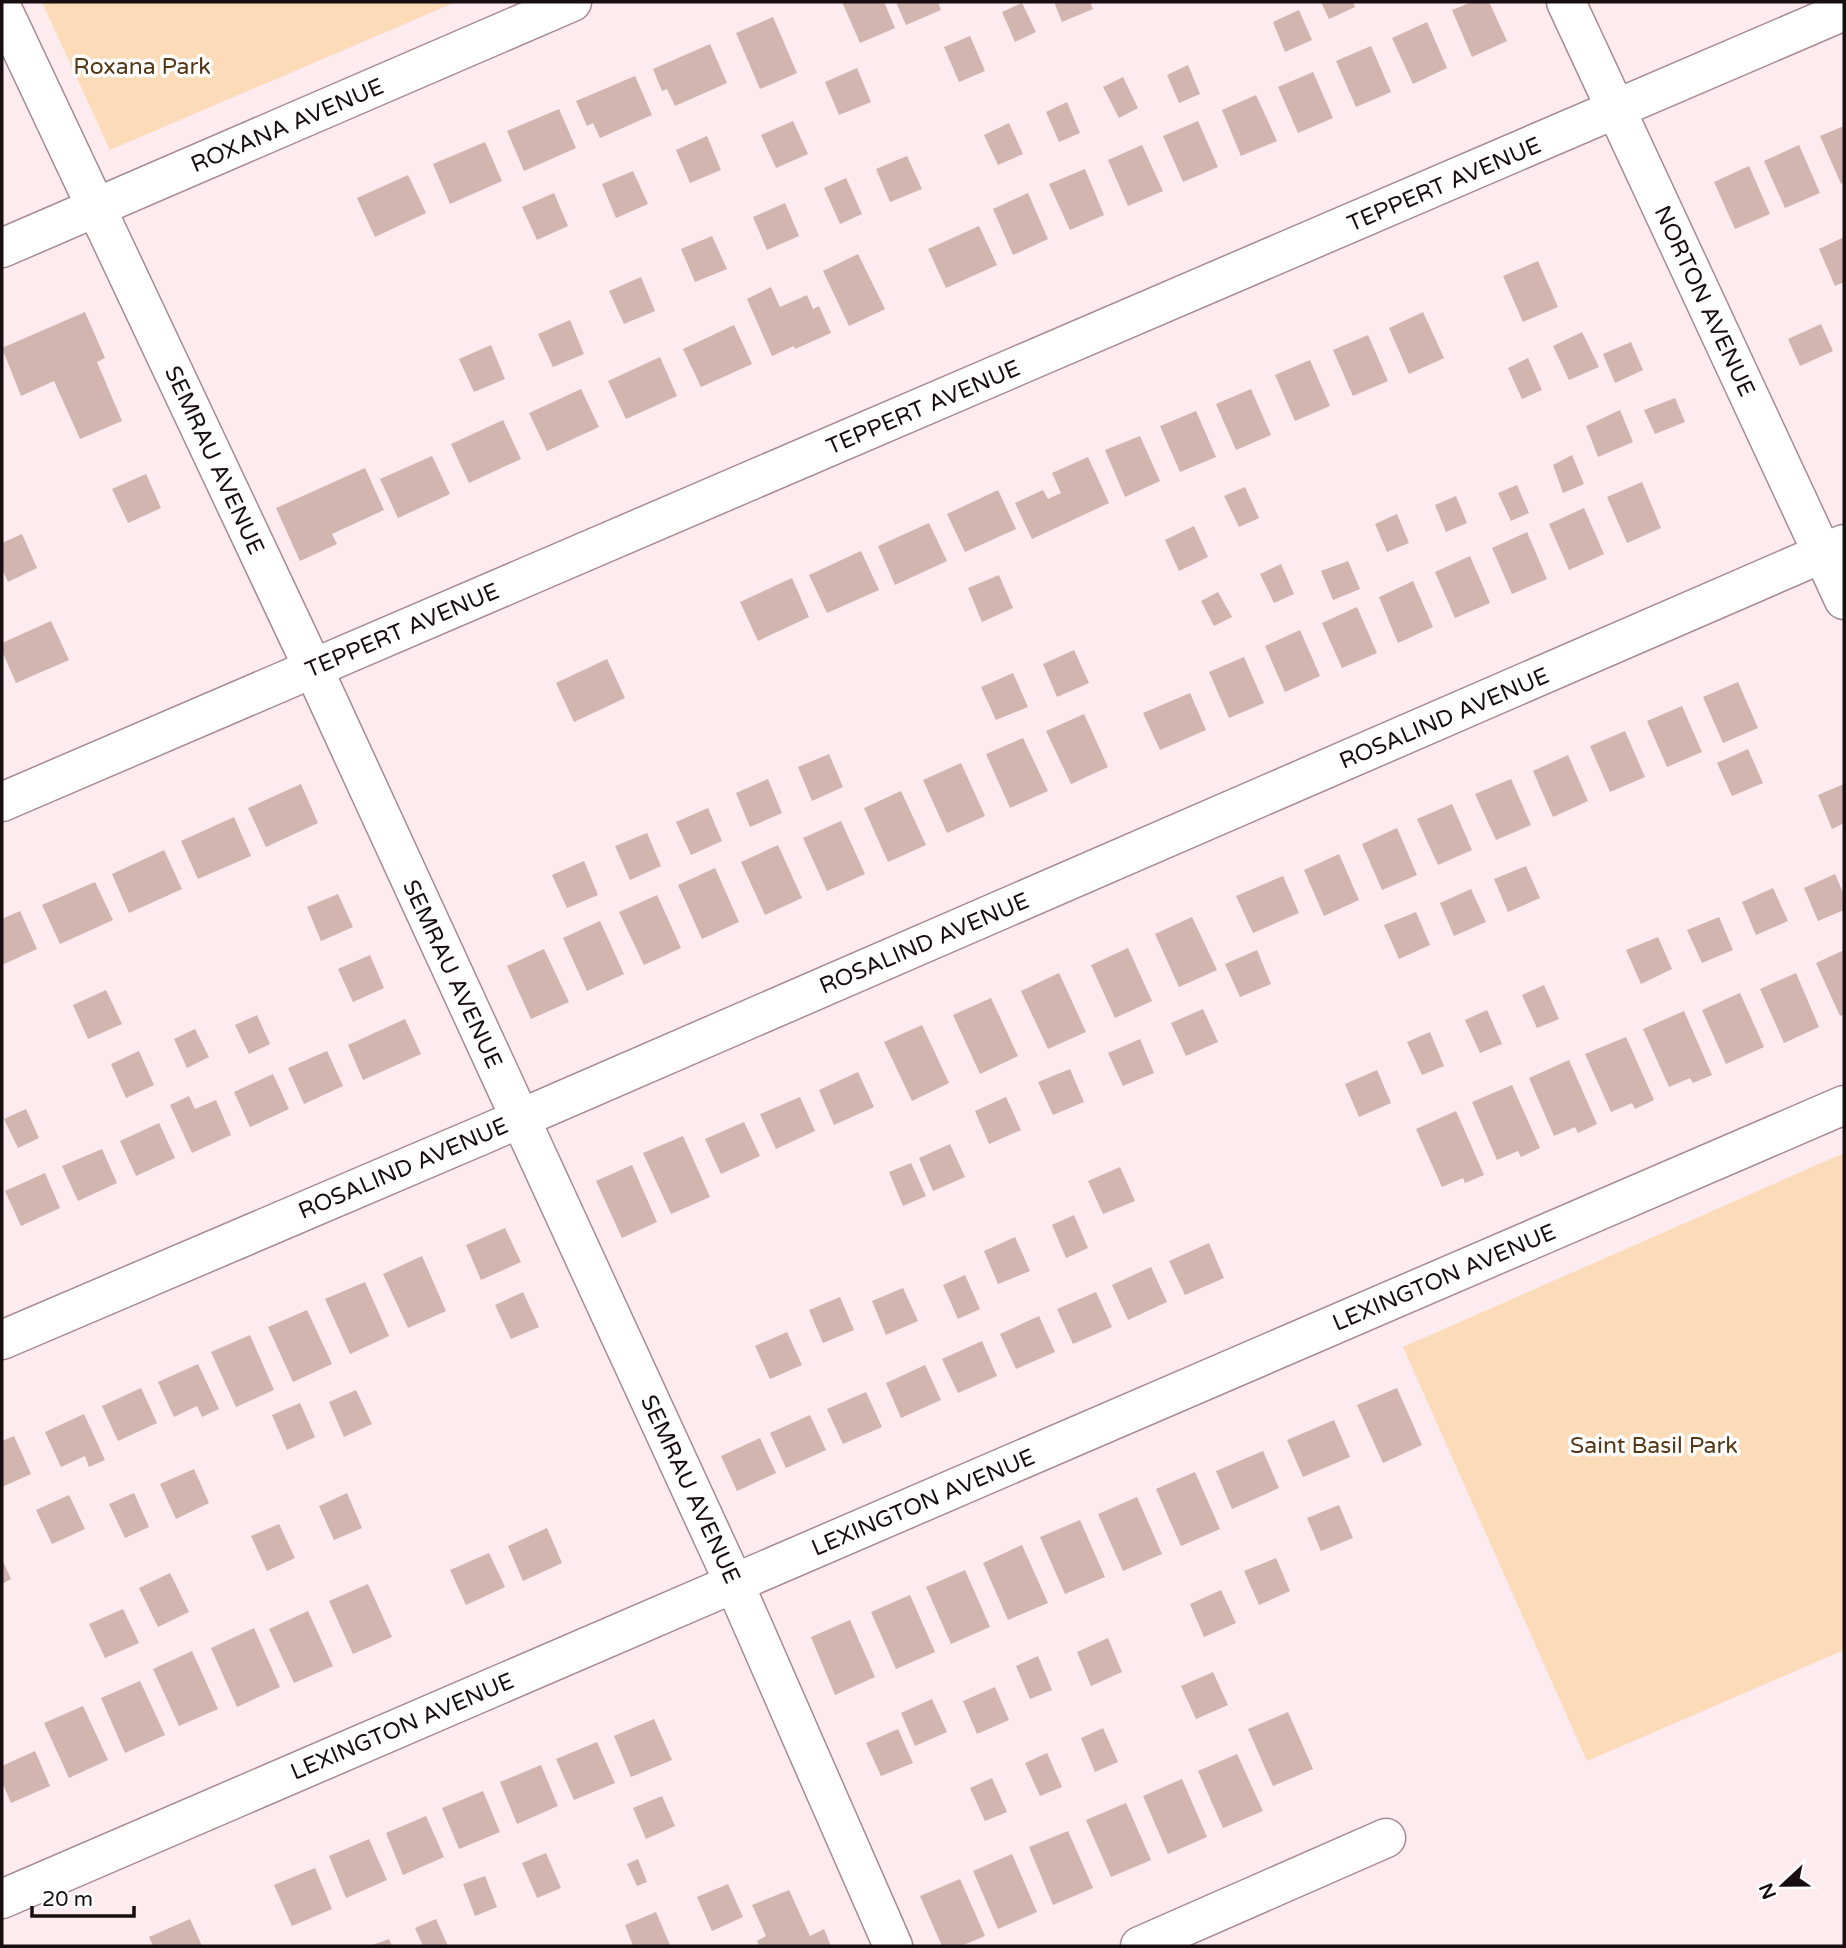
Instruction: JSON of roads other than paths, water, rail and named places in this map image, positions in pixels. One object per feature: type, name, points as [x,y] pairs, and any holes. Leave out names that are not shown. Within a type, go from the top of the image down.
[{"type":"street","name":"ROXANA AVENUE","points":[[2,248],[572,2]]},
{"type":"street","name":"NORTON AVENUE","points":[[1566,2],[1616,110],[1833,549],[1844,600]]},
{"type":"street","name":"SEMRAU AVENUE","points":[[2,8],[313,668],[734,1583],[893,1946]]},
{"type":"street","name":"TEPPERT AVENUE","points":[[2,802],[1844,11]]},
{"type":"street","name":"ROSALIND AVENUE","points":[[2,1340],[519,1119],[1833,549]]},
{"type":"street","name":"LEXINGTON AVENUE","points":[[2,1899],[1844,1105]]},
{"type":"street","points":[[1140,1946],[1385,1838]]},
{"type":"park label","name":"Roxana Park","points":[[142,66]]},
{"type":"park label","name":"Saint Basil Park","points":[[1654,1445]]}]
